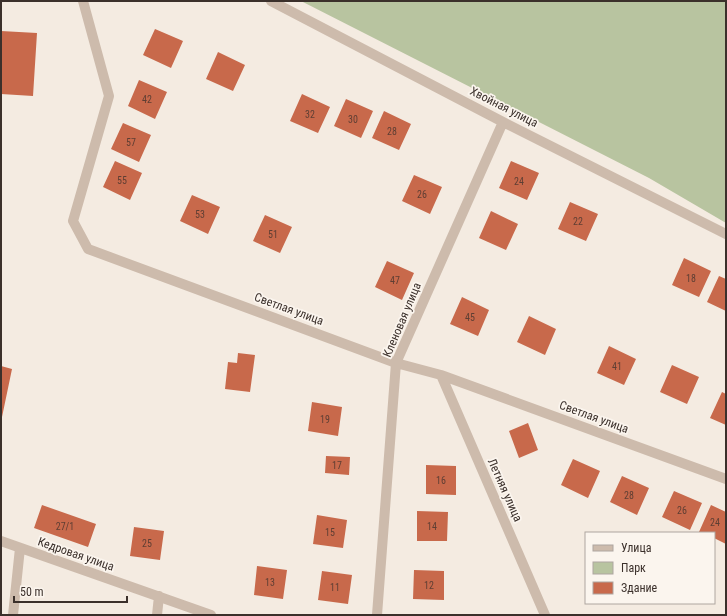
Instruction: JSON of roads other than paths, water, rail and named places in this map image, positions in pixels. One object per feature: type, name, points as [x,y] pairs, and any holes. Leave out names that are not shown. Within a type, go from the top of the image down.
[{"type":"street","name":"Светлая улица","points":[[83,1],[109,96],[73,221],[88,249],[396,363],[441,375],[726,479]]},
{"type":"street","name":"Хвойная улица","points":[[271,1],[503,122],[726,234]]},
{"type":"street","name":"Кленовая улица","points":[[377,615],[396,363],[503,122]]},
{"type":"street","name":"Летняя улица","points":[[441,375],[545,615]]},
{"type":"street","name":"Кедровая улица","points":[[1,541],[211,615]]},
{"type":"street","points":[[13,615],[20,548]]},
{"type":"street","points":[[157,615],[158,596]]}]
